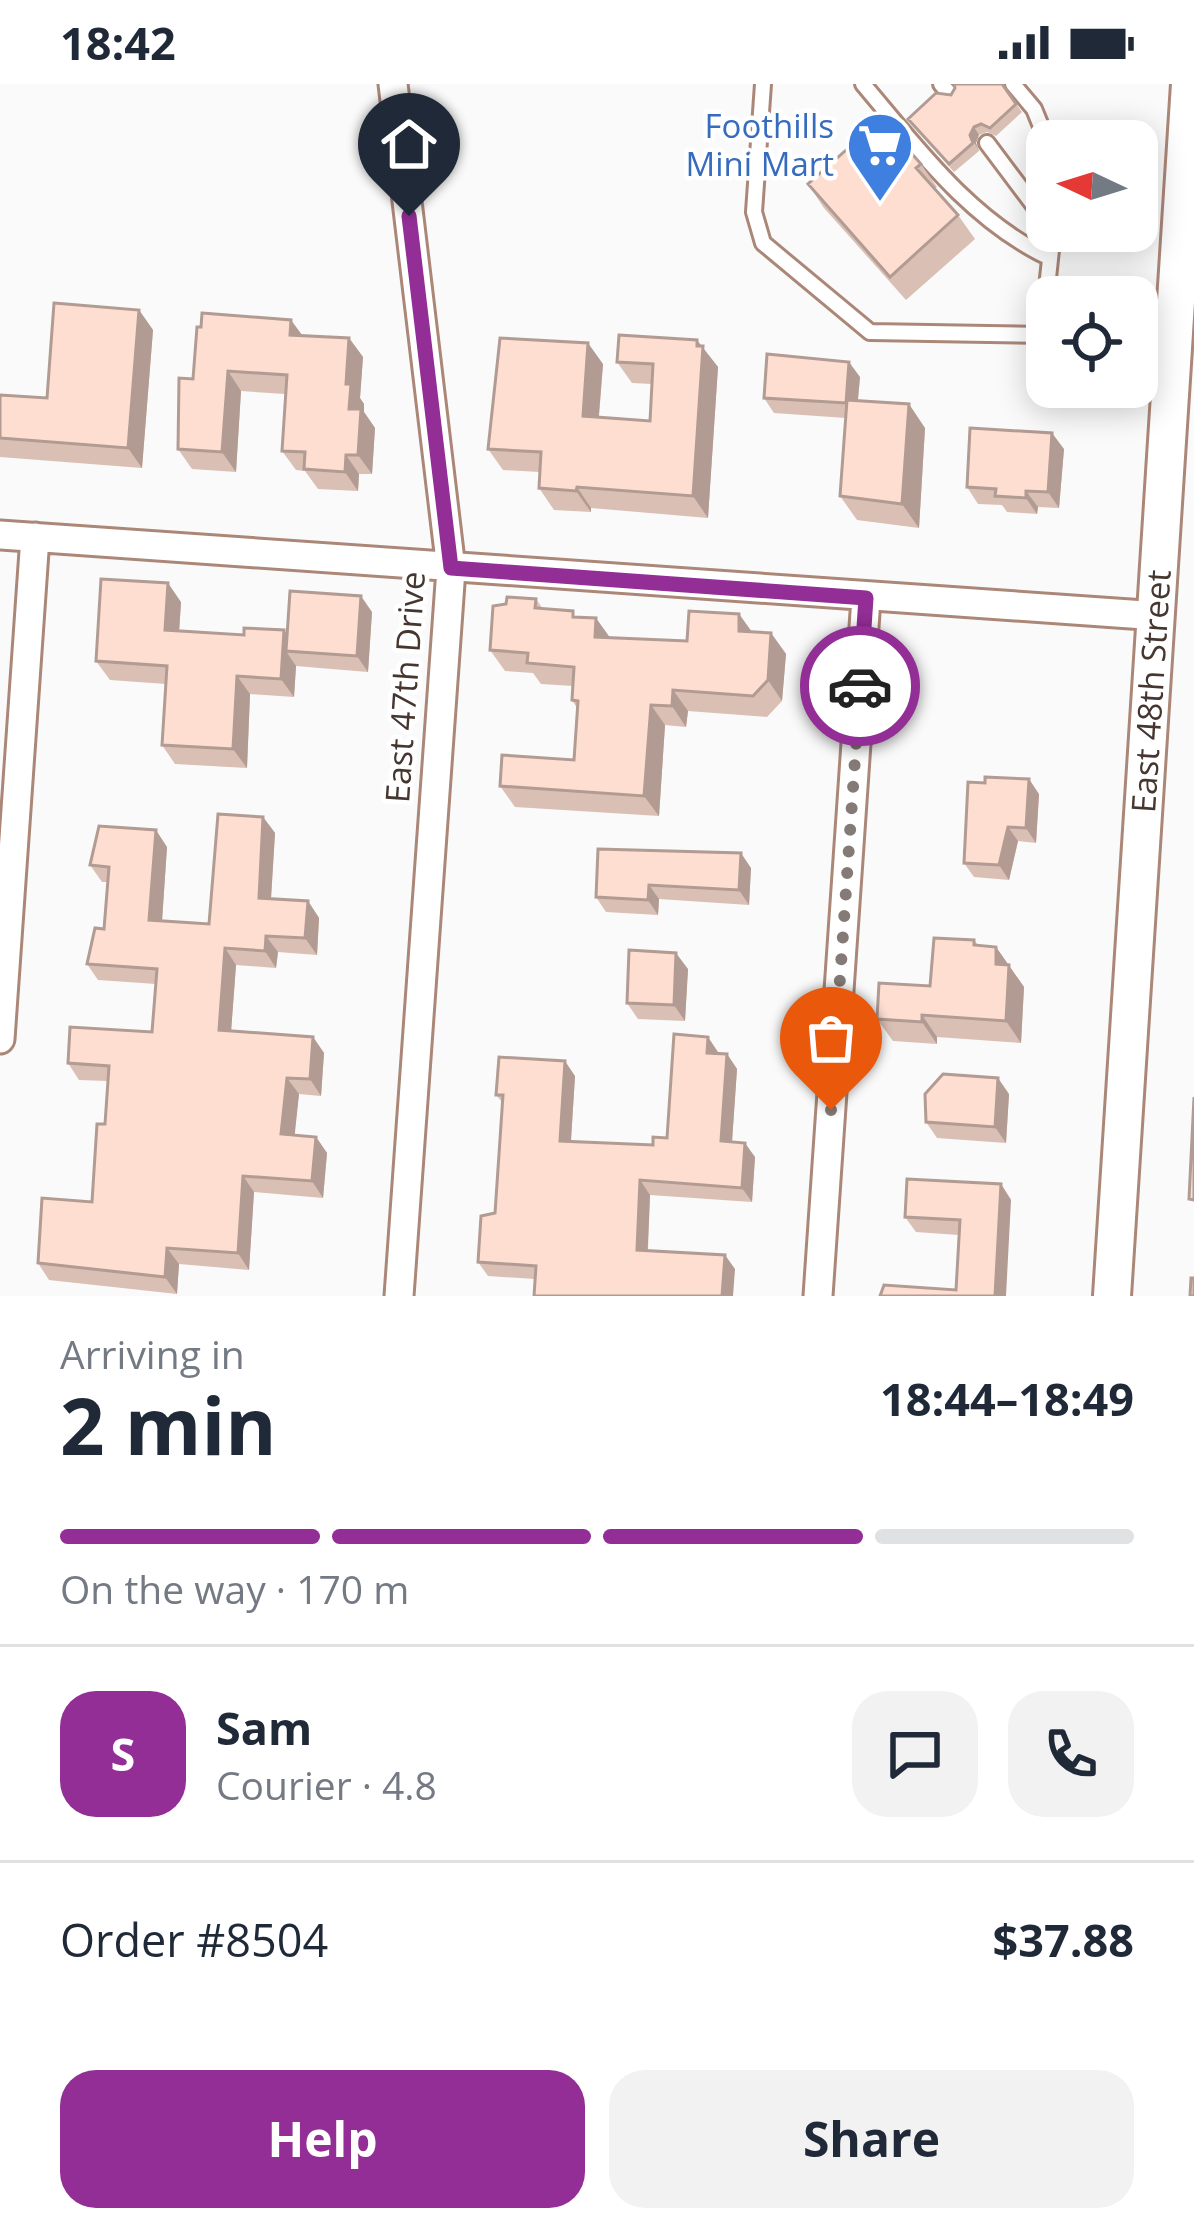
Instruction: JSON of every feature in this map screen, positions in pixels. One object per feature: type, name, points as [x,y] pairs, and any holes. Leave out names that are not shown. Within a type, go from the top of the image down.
[{"type":"street","name":"East 47th Drive","points":[[393,84],[451,568],[399,1296]]},
{"type":"street","name":"East 48th Street","points":[[1112,1296],[1190,84]]},
{"type":"street","points":[[0,535],[1159,616]]},
{"type":"street","points":[[0,1039],[35,537]]},
{"type":"street","points":[[818,1296],[866,598]]},
{"type":"lane","points":[[763,84],[754,212],[763,243],[870,332],[1026,335]]},
{"type":"lane","points":[[863,84],[939,173],[1011,239],[1050,258]]},
{"type":"lane","points":[[1013,84],[1038,120]]},
{"type":"lane","points":[[988,143],[1026,195]]},
{"type":"lane","points":[[1049,276],[1051,252]]},
{"type":"lane","points":[[1158,336],[1176,336]]},
{"type":"building","points":[[954,84],[1002,84],[1016,104],[990,128],[974,127],[973,143],[949,164],[908,119],[936,93],[951,95]]},
{"type":"building","points":[[881,119],[958,215],[890,277],[808,184]]},
{"type":"building","points":[[54,303],[139,310],[128,448],[0,438],[0,395],[47,398]]},
{"type":"building","points":[[202,313],[291,320],[290,335],[349,338],[349,409],[361,409],[358,455],[346,455],[345,472],[304,469],[305,452],[282,451],[287,375],[228,371],[222,452],[178,449],[179,378],[193,379]]},
{"type":"building","points":[[619,335],[697,340],[697,346],[703,346],[693,496],[539,488],[541,452],[488,449],[500,338],[588,343],[583,416],[650,421],[653,364],[617,362]]},
{"type":"building","points":[[767,354],[849,362],[846,403],[764,398]]},
{"type":"building","points":[[847,400],[909,404],[902,504],[840,496]]},
{"type":"building","points":[[970,428],[1052,433],[1048,492],[1026,491],[1026,498],[995,496],[996,489],[967,487]]},
{"type":"building","points":[[101,579],[168,583],[165,630],[244,635],[244,628],[284,630],[281,679],[237,676],[233,749],[162,745],[167,666],[96,661]]},
{"type":"building","points":[[290,591],[361,596],[357,656],[286,651]]},
{"type":"building","points":[[507,597],[536,599],[535,608],[596,618],[595,637],[687,641],[689,611],[739,614],[739,631],[771,633],[768,680],[753,696],[673,690],[672,706],[651,705],[644,796],[500,786],[502,755],[574,760],[578,701],[572,700],[574,667],[527,663],[528,653],[490,650],[493,606],[506,604]]},
{"type":"building","points":[[985,777],[1029,779],[1026,828],[1008,827],[999,865],[964,863],[968,782],[985,783]]},
{"type":"building","points":[[218,814],[263,817],[259,898],[308,901],[305,938],[266,936],[265,951],[225,948],[219,1030],[313,1037],[310,1079],[287,1078],[281,1134],[316,1137],[312,1181],[243,1176],[238,1253],[167,1248],[165,1277],[38,1263],[42,1198],[92,1202],[97,1124],[105,1124],[109,1066],[68,1063],[70,1027],[152,1032],[157,969],[87,964],[95,928],[104,929],[109,867],[90,865],[99,826],[156,830],[149,920],[209,924]]},
{"type":"building","points":[[598,849],[741,853],[739,890],[649,885],[648,900],[596,897]]},
{"type":"building","points":[[934,938],[974,940],[974,945],[996,947],[996,964],[1009,965],[1006,1021],[922,1015],[922,1022],[877,1019],[879,983],[930,986]]},
{"type":"building","points":[[629,950],[676,953],[674,1005],[627,1003]]},
{"type":"building","points":[[674,1034],[708,1037],[707,1053],[727,1054],[721,1141],[745,1143],[742,1188],[640,1180],[637,1250],[725,1255],[722,1296],[534,1296],[536,1266],[478,1262],[481,1216],[495,1213],[503,1095],[496,1095],[499,1057],[565,1061],[560,1141],[653,1145],[653,1137],[667,1138]]},
{"type":"building","points":[[943,1074],[998,1078],[995,1127],[926,1122],[925,1094]]},
{"type":"building","points":[[1194,1097],[1194,1200],[1189,1199]]},
{"type":"building","points":[[907,1179],[1001,1184],[995,1296],[880,1296],[884,1285],[956,1290],[960,1220],[905,1217]]},
{"type":"way so far","points":[[831,1110],[860,686]]},
{"type":"place","name":"Foothills Mini Mart","points":[[880,204]]},
{"type":"route","points":[[409,216],[451,568],[866,598],[860,686]]}]
